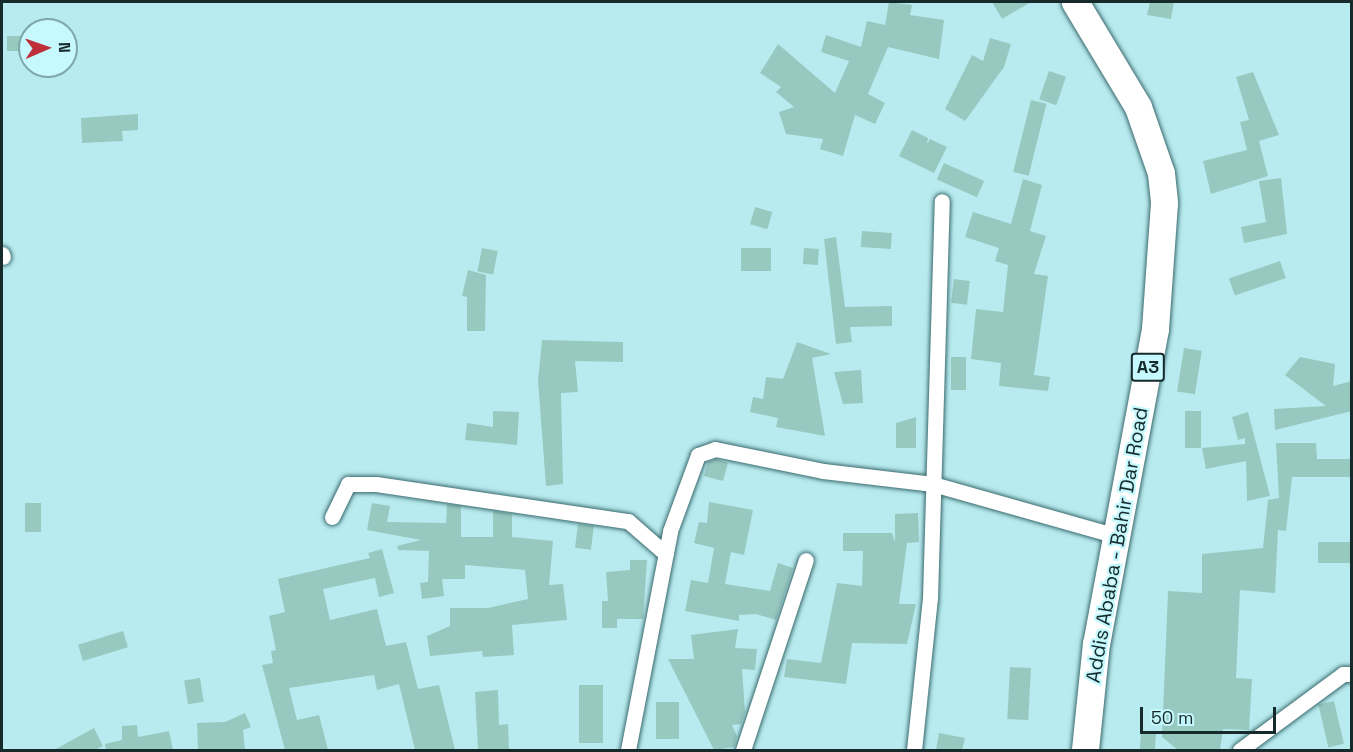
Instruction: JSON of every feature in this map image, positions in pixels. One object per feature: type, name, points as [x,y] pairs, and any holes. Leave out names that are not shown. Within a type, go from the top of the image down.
[{"type":"highway","name":"Addis Ababa - Bahir Dar Road","points":[[1075,2],[1138,106],[1161,173],[1164,203],[1155,329],[1096,643],[1085,750]]},
{"type":"street","points":[[914,750],[930,598],[942,201]]},
{"type":"street","points":[[628,750],[666,554],[698,455],[715,449],[823,471],[933,484],[1117,536]]},
{"type":"street","points":[[332,517],[348,484],[375,484],[628,521],[666,554]]},
{"type":"street","points":[[743,750],[806,560]]},
{"type":"street","points":[[1252,748],[1349,671]]},
{"type":"building","points":[[889,2],[912,5],[910,15],[944,20],[939,59],[888,47],[868,94],[885,103],[875,124],[855,115],[843,156],[820,149],[823,139],[786,134],[779,112],[794,107],[776,92],[781,87],[760,73],[778,44],[835,93],[849,61],[821,52],[826,35],[861,47],[867,21],[885,25]]},
{"type":"building","points":[[992,2],[1031,2],[1002,19]]},
{"type":"building","points":[[1150,2],[1174,2],[1171,19],[1147,15]]},
{"type":"building","points":[[7,36],[18,36],[18,51],[7,51]]},
{"type":"building","points":[[990,38],[1011,44],[1004,67],[965,121],[945,109],[972,55],[983,61]]},
{"type":"building","points":[[1049,71],[1066,77],[1056,105],[1039,99]]},
{"type":"building","points":[[1253,72],[1279,135],[1259,141],[1268,176],[1211,194],[1203,161],[1247,150],[1240,122],[1249,120],[1236,77]]},
{"type":"building","points":[[1031,100],[1047,104],[1029,176],[1013,172]]},
{"type":"building","points":[[138,114],[138,130],[122,131],[123,141],[82,143],[81,118]]},
{"type":"building","points":[[912,130],[928,138],[927,144],[930,139],[947,147],[934,173],[899,156]]},
{"type":"building","points":[[944,163],[984,181],[977,197],[937,179]]},
{"type":"building","points":[[1281,178],[1287,234],[1244,243],[1241,227],[1266,222],[1259,181]]},
{"type":"building","points":[[1023,179],[1042,185],[1030,231],[1046,236],[1034,274],[1048,276],[1034,375],[1050,377],[1048,391],[999,386],[1001,363],[971,359],[976,309],[1003,312],[1008,265],[995,261],[999,248],[965,237],[973,212],[1011,224]]},
{"type":"building","points":[[755,207],[772,212],[767,229],[750,224]]},
{"type":"building","points":[[862,231],[892,233],[891,249],[861,247]]},
{"type":"building","points":[[836,237],[845,307],[892,306],[892,326],[850,327],[852,342],[836,344],[824,239]]},
{"type":"building","points":[[482,248],[498,251],[493,275],[477,272]]},
{"type":"building","points":[[741,248],[771,248],[771,271],[741,271]]},
{"type":"building","points":[[804,248],[819,249],[818,265],[803,264]]},
{"type":"building","points":[[1280,261],[1286,278],[1235,296],[1229,279]]},
{"type":"building","points":[[468,270],[486,275],[485,331],[467,331],[467,297],[462,296]]},
{"type":"building","points":[[954,279],[970,281],[967,305],[951,303]]},
{"type":"building","points":[[542,340],[623,342],[623,362],[575,361],[578,392],[561,393],[563,484],[546,486],[538,381]]},
{"type":"building","points":[[797,342],[831,354],[812,358],[825,436],[776,427],[778,418],[750,412],[753,397],[763,399],[766,377],[783,379]]},
{"type":"building","points":[[1184,348],[1202,351],[1195,394],[1177,391]]},
{"type":"building","points":[[951,357],[966,357],[966,390],[951,390]]},
{"type":"building","points":[[1300,357],[1335,364],[1333,386],[1352,381],[1352,411],[1275,430],[1274,409],[1326,406],[1285,375]]},
{"type":"building","points":[[861,370],[863,403],[843,404],[834,372]]},
{"type":"building","points":[[493,411],[519,412],[517,445],[465,440],[467,423],[493,427]]},
{"type":"building","points":[[1185,411],[1201,411],[1201,448],[1185,448]]},
{"type":"building","points":[[1248,412],[1270,496],[1247,501],[1246,461],[1206,469],[1202,448],[1245,444],[1245,438],[1238,440],[1232,417]]},
{"type":"building","points":[[916,417],[916,448],[896,448],[896,423]]},
{"type":"building","points":[[1276,443],[1316,443],[1317,459],[1352,459],[1352,477],[1292,477],[1286,531],[1278,530],[1275,593],[1240,590],[1236,678],[1252,679],[1249,730],[1223,729],[1220,750],[1178,750],[1162,737],[1168,591],[1202,593],[1202,554],[1263,548],[1268,500],[1279,498]]},
{"type":"building","points":[[716,459],[728,463],[723,481],[704,476],[708,462]]},
{"type":"building","points":[[709,502],[753,510],[744,555],[731,552],[725,584],[770,591],[778,563],[793,568],[776,620],[756,614],[739,615],[739,621],[685,611],[691,580],[708,583],[714,548],[694,543],[699,522],[707,523]]},
{"type":"building","points":[[25,503],[41,503],[41,532],[25,532]]},
{"type":"building","points":[[372,503],[390,506],[387,522],[446,523],[447,504],[461,506],[461,537],[493,537],[493,511],[512,514],[512,537],[553,541],[549,585],[563,584],[567,620],[512,625],[514,655],[483,657],[482,651],[430,656],[427,636],[450,626],[450,608],[488,608],[528,599],[525,570],[465,565],[465,579],[442,579],[444,596],[422,599],[420,583],[428,582],[429,551],[398,550],[397,546],[421,540],[367,530]]},
{"type":"building","points":[[918,513],[919,542],[907,543],[899,604],[916,604],[907,644],[852,643],[846,684],[784,677],[787,659],[821,663],[837,583],[862,586],[863,551],[843,551],[843,533],[892,533],[895,542],[895,514]]},
{"type":"building","points":[[578,524],[594,526],[591,550],[575,548]]},
{"type":"building","points":[[1318,542],[1352,542],[1352,563],[1318,563]]},
{"type":"building","points":[[382,549],[394,593],[379,597],[375,578],[323,589],[330,620],[377,609],[386,646],[406,642],[418,689],[439,685],[455,750],[415,750],[399,684],[377,690],[374,675],[289,688],[297,720],[319,715],[328,750],[285,750],[262,665],[273,663],[271,651],[276,650],[269,616],[285,612],[278,579],[370,558],[368,553]]},
{"type":"building","points":[[630,560],[647,560],[643,619],[617,619],[617,628],[602,628],[602,601],[608,601],[606,572],[630,570]]},
{"type":"building","points":[[738,629],[735,648],[757,649],[755,670],[742,669],[745,712],[741,724],[732,725],[737,736],[734,747],[714,750],[668,659],[694,659],[691,635]]},
{"type":"building","points":[[123,631],[128,647],[83,661],[78,645]]},
{"type":"building","points":[[1010,667],[1031,668],[1028,720],[1007,719]]},
{"type":"building","points":[[200,678],[204,702],[188,704],[184,681]]},
{"type":"building","points":[[579,685],[603,685],[603,743],[579,743]]},
{"type":"building","points":[[498,690],[499,725],[508,724],[509,749],[478,750],[475,692]]},
{"type":"building","points":[[1334,701],[1344,744],[1328,747],[1318,705]]},
{"type":"building","points":[[656,702],[679,702],[679,739],[656,739]]},
{"type":"building","points":[[245,713],[251,727],[243,730],[245,750],[198,750],[197,723],[225,722]]},
{"type":"building","points":[[137,725],[138,737],[169,731],[173,750],[106,750],[105,744],[122,740],[122,726]]},
{"type":"building","points":[[94,728],[103,746],[95,750],[54,750]]},
{"type":"building","points":[[939,733],[965,738],[962,750],[936,750]]},
{"type":"building","points":[[1141,733],[1156,734],[1155,750],[1140,750]]}]
